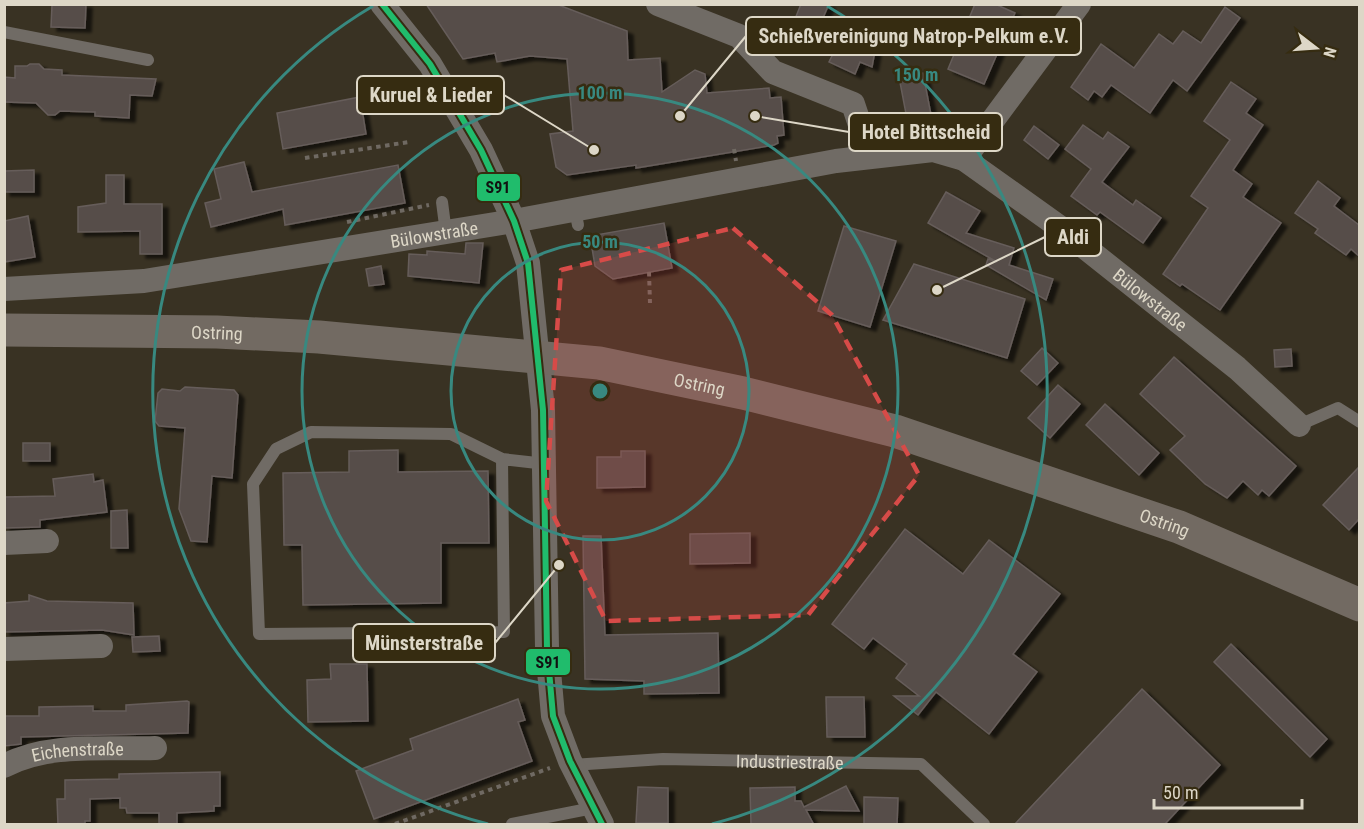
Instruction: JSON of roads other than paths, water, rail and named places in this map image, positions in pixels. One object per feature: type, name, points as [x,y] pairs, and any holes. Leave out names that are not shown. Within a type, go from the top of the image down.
[{"type":"main road","name":"Ostring","points":[[4,330],[217,332],[539,356],[599,363],[743,393],[895,431],[1179,527],[1359,605]]},
{"type":"street","points":[[382,4],[430,64],[481,150],[514,221],[528,263],[539,356],[546,464],[549,680],[553,716],[571,763],[597,816]]},
{"type":"street","points":[[658,4],[739,36],[773,72],[853,104],[862,131],[861,157]]},
{"type":"street","points":[[964,159],[1079,4]]},
{"type":"street","name":"Bülowstraße","points":[[4,289],[144,281],[514,221],[576,218],[861,157],[933,150],[964,159],[1058,226],[1201,340],[1299,425]]},
{"type":"street","points":[[4,543],[47,541]]},
{"type":"street","points":[[4,649],[101,646]]},
{"type":"street","name":"Eichenstraße","points":[[4,766],[20,758],[46,751],[155,748]]},
{"type":"lane","points":[[4,32],[148,60]]},
{"type":"lane","points":[[442,202],[446,232]]},
{"type":"lane","points":[[1299,425],[1338,408],[1359,422]]},
{"type":"lane","points":[[502,459],[504,632],[259,634],[253,484],[276,449],[311,432],[451,434],[502,459],[546,464]]},
{"type":"lane","name":"Industriestraße","points":[[571,763],[663,759],[921,764],[984,825]]},
{"type":"lane","points":[[512,825],[597,816]]},
{"type":"place","name":"Schießvereinigung Natrop-Pelkum e.V.","points":[[680,116]]},
{"type":"place","name":"Hotel Bittscheid","points":[[755,116]]},
{"type":"place","name":"Kuruel & Lieder","points":[[594,150]]},
{"type":"place","name":"Aldi","points":[[937,290]]},
{"type":"place","name":"Münsterstraße","points":[[559,565]]}]
